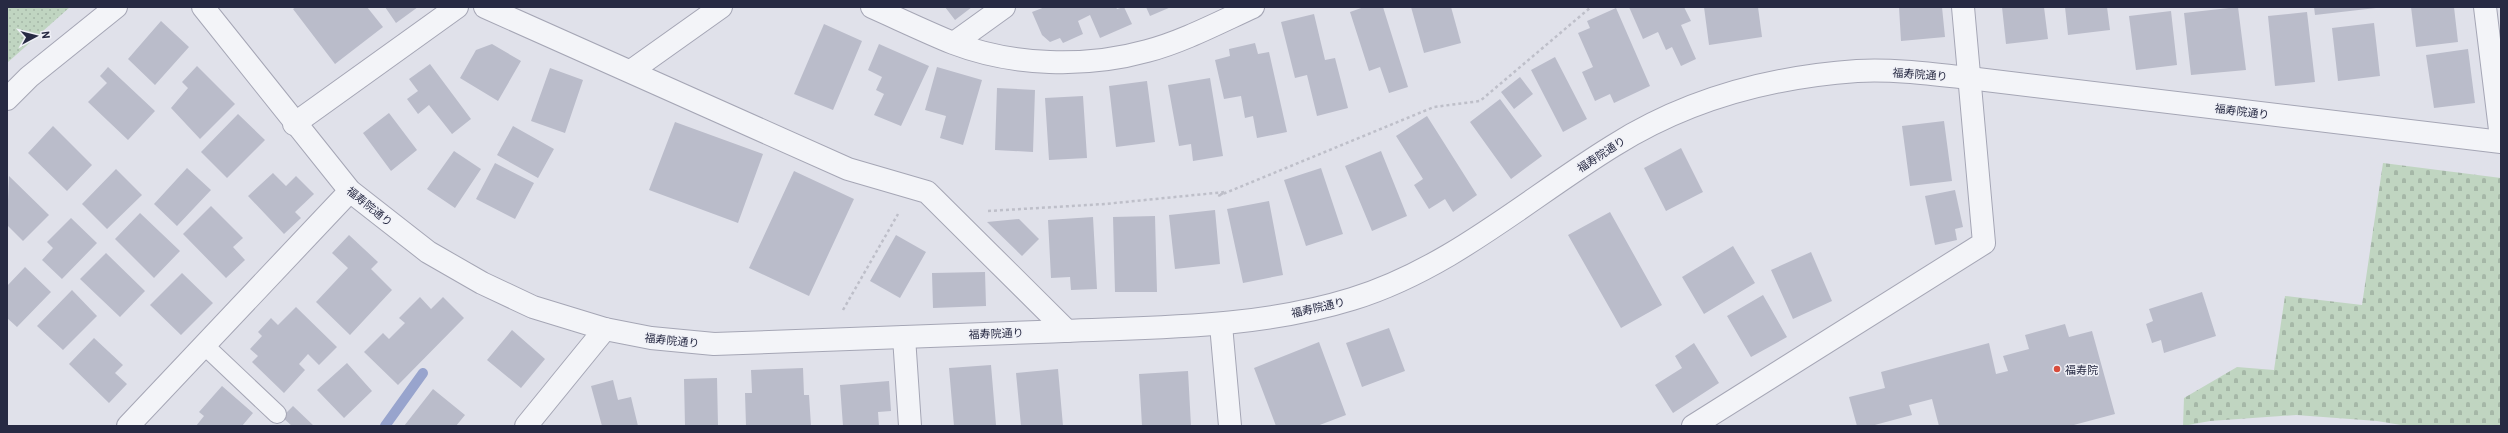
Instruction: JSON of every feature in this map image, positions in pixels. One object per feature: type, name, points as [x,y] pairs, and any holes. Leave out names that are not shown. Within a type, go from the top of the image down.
[{"type":"street","points":[[7,99],[29,77],[116,7]]},
{"type":"street","name":"福寿院通り","points":[[203,7],[294,124],[350,191],[428,252],[482,283],[533,307],[605,329],[651,338],[714,344],[1221,325],[1307,311],[1354,298],[1403,279],[1462,248],[1614,145],[1661,119],[1711,99],[1762,84],[1859,71],[1905,72],[1969,78],[2501,142]]},
{"type":"street","points":[[294,124],[457,7]]},
{"type":"street","points":[[485,7],[848,169],[927,192],[1067,331]]},
{"type":"street","points":[[631,71],[721,7]]},
{"type":"street","points":[[872,7],[954,43],[1008,57],[1059,62],[1106,60],[1148,51],[1253,7]]},
{"type":"street","points":[[954,43],[1004,7]]},
{"type":"street","points":[[1694,426],[1984,243],[1963,7]]},
{"type":"street","points":[[2485,7],[2501,138]]},
{"type":"street","points":[[128,426],[350,191]]},
{"type":"street","points":[[1221,325],[1230,426]]},
{"type":"street","points":[[526,426],[605,329]]},
{"type":"street","points":[[904,337],[910,426]]},
{"type":"lane","points":[[204,346],[277,414]]},
{"type":"path","points":[[948,213],[1105,204],[1225,192],[1218,196],[1434,107],[1480,101],[1591,7]]},
{"type":"path","points":[[826,340],[898,214],[905,215]]},
{"type":"green space","points":[[7,7],[70,7],[7,63]]},
{"type":"green space","points":[[2383,163],[2501,178],[2501,426],[2407,426],[2377,421],[2296,415],[2210,421],[2183,426],[2184,398],[2237,367],[2274,370],[2285,296],[2362,305]]},
{"type":"building","points":[[296,7],[367,7],[383,27],[335,64],[293,9]]},
{"type":"building","points":[[385,7],[418,7],[396,23]]},
{"type":"building","points":[[945,7],[972,7],[955,20]]},
{"type":"building","points":[[1045,7],[1116,7],[1117,9],[1124,7],[1132,24],[1100,38],[1090,15],[1078,21],[1083,34],[1063,43],[1060,38],[1050,42],[1042,35],[1032,12]]},
{"type":"building","points":[[1146,7],[1171,7],[1150,16]]},
{"type":"building","points":[[1364,7],[1383,7],[1408,87],[1389,93],[1380,67],[1369,71],[1350,12]]},
{"type":"building","points":[[1411,7],[1451,7],[1461,43],[1424,53]]},
{"type":"building","points":[[1629,7],[1684,7],[1691,21],[1681,25],[1696,59],[1681,66],[1672,47],[1666,50],[1658,32],[1643,39]]},
{"type":"building","points":[[1704,7],[1758,7],[1762,37],[1709,45]]},
{"type":"building","points":[[1899,7],[1942,7],[1945,37],[1901,41]]},
{"type":"building","points":[[2002,7],[2044,7],[2048,39],[2006,44]]},
{"type":"building","points":[[2065,7],[2107,7],[2110,30],[2068,35]]},
{"type":"building","points":[[2238,7],[2246,70],[2191,75],[2184,13]]},
{"type":"building","points":[[2314,7],[2376,7],[2376,8],[2315,15]]},
{"type":"building","points":[[2411,7],[2454,7],[2458,42],[2416,47]]},
{"type":"building","points":[[1616,8],[1650,86],[1614,103],[1610,94],[1595,101],[1582,72],[1593,67],[1578,33],[1590,28],[1587,21]]},
{"type":"building","points":[[2171,11],[2177,65],[2136,70],[2129,16]]},
{"type":"building","points":[[2307,12],[2315,82],[2275,86],[2268,16]]},
{"type":"building","points":[[1314,14],[1325,60],[1335,58],[1348,108],[1317,116],[1307,75],[1295,78],[1281,22]]},
{"type":"building","points":[[161,21],[189,47],[155,85],[128,59]]},
{"type":"building","points":[[2374,23],[2380,76],[2338,81],[2332,28]]},
{"type":"building","points":[[824,24],[862,41],[833,110],[794,94]]},
{"type":"building","points":[[1255,43],[1258,54],[1269,52],[1287,132],[1257,138],[1253,116],[1245,118],[1241,96],[1224,99],[1215,60],[1230,56],[1229,49]]},
{"type":"building","points":[[492,44],[521,61],[498,101],[460,78],[476,50]]},
{"type":"building","points":[[879,44],[929,66],[901,126],[874,115],[884,94],[876,90],[882,77],[868,70]]},
{"type":"building","points":[[2468,49],[2475,103],[2434,108],[2426,55]]},
{"type":"building","points":[[1555,57],[1587,119],[1563,132],[1531,70]]},
{"type":"building","points":[[430,64],[471,119],[452,134],[429,105],[418,114],[407,99],[418,91],[409,79]]},
{"type":"building","points":[[197,66],[235,104],[200,139],[171,108],[188,88],[182,82]]},
{"type":"building","points":[[108,67],[155,111],[128,140],[88,102],[107,83],[100,76]]},
{"type":"building","points":[[937,67],[982,80],[963,145],[940,138],[946,116],[925,110]]},
{"type":"building","points":[[550,68],[583,80],[565,133],[531,121]]},
{"type":"building","points":[[1520,77],[1533,94],[1514,109],[1501,92]]},
{"type":"building","points":[[1210,78],[1223,156],[1193,161],[1191,144],[1179,146],[1168,85]]},
{"type":"building","points":[[1147,81],[1155,142],[1116,147],[1109,86]]},
{"type":"building","points":[[997,88],[1035,90],[1033,152],[995,150]]},
{"type":"building","points":[[1083,96],[1087,158],[1049,160],[1045,98]]},
{"type":"building","points":[[1500,99],[1542,156],[1511,179],[1470,122]]},
{"type":"building","points":[[389,113],[417,150],[391,171],[363,133]]},
{"type":"building","points":[[238,114],[265,140],[227,178],[201,152]]},
{"type":"building","points":[[1427,116],[1477,195],[1453,212],[1445,199],[1429,209],[1414,185],[1423,179],[1396,136]]},
{"type":"building","points":[[1944,121],[1952,181],[1910,186],[1902,126]]},
{"type":"building","points":[[675,122],[763,154],[738,223],[649,190]]},
{"type":"building","points":[[53,126],[92,165],[67,191],[28,153]]},
{"type":"building","points":[[513,126],[554,149],[538,178],[497,155]]},
{"type":"building","points":[[1681,148],[1703,192],[1666,211],[1644,168]]},
{"type":"building","points":[[454,151],[481,169],[455,208],[427,189]]},
{"type":"building","points":[[1381,151],[1407,216],[1372,231],[1345,166]]},
{"type":"building","points":[[495,163],[534,183],[515,219],[476,199]]},
{"type":"building","points":[[187,168],[211,190],[177,226],[154,204]]},
{"type":"building","points":[[1321,168],[1343,234],[1306,246],[1284,180]]},
{"type":"building","points":[[116,169],[142,195],[107,229],[82,204]]},
{"type":"building","points":[[794,171],[854,199],[809,296],[749,268]]},
{"type":"building","points":[[273,173],[286,186],[296,176],[314,194],[295,212],[301,218],[284,234],[248,196]]},
{"type":"building","points":[[9,176],[49,215],[23,241],[7,225]]},
{"type":"building","points":[[1955,190],[1963,227],[1955,229],[1957,240],[1935,245],[1925,196]]},
{"type":"building","points":[[1269,201],[1283,275],[1243,283],[1227,209]]},
{"type":"building","points":[[211,206],[243,238],[233,247],[245,260],[226,278],[183,234]]},
{"type":"building","points":[[1215,210],[1220,264],[1175,269],[1169,215]]},
{"type":"building","points":[[1610,212],[1662,305],[1621,328],[1568,235]]},
{"type":"building","points":[[140,213],[180,251],[154,278],[115,239]]},
{"type":"building","points":[[1155,216],[1157,292],[1115,292],[1113,217]]},
{"type":"building","points":[[1093,217],[1097,289],[1071,290],[1070,277],[1051,278],[1048,220]]},
{"type":"building","points":[[71,218],[97,243],[62,279],[42,260],[53,248],[47,242]]},
{"type":"building","points":[[1019,219],[1039,239],[1022,256],[987,222]]},
{"type":"building","points":[[349,235],[378,262],[371,269],[392,290],[350,335],[316,302],[348,268],[332,253]]},
{"type":"building","points":[[896,235],[926,252],[900,298],[870,281]]},
{"type":"building","points":[[1733,246],[1755,283],[1704,314],[1682,277]]},
{"type":"building","points":[[1811,252],[1832,301],[1793,319],[1771,270]]},
{"type":"building","points":[[106,253],[145,291],[120,317],[80,279]]},
{"type":"building","points":[[25,267],[51,292],[17,327],[7,318],[7,286]]},
{"type":"building","points":[[985,272],[986,306],[933,308],[932,273]]},
{"type":"building","points":[[182,273],[213,303],[181,335],[150,305]]},
{"type":"building","points":[[72,290],[97,316],[63,350],[37,326]]},
{"type":"building","points":[[2202,292],[2216,336],[2164,353],[2161,340],[2152,343],[2146,324],[2153,321],[2149,309]]},
{"type":"building","points":[[1763,295],[1787,337],[1751,357],[1727,316]]},
{"type":"building","points":[[420,297],[431,309],[443,297],[464,318],[398,385],[364,352],[383,333],[389,339],[405,323],[399,318]]},
{"type":"building","points":[[296,307],[337,347],[319,365],[308,354],[299,364],[305,370],[284,393],[252,362],[258,356],[250,349],[262,336],[258,332],[271,318],[278,325]]},
{"type":"building","points":[[2065,324],[2069,337],[2092,331],[2115,414],[2070,426],[1939,426],[1932,399],[1909,405],[1912,415],[1871,426],[1857,426],[1849,397],[1885,388],[1881,372],[1989,343],[1996,374],[2008,371],[2003,356],[2029,349],[2025,335]]},
{"type":"building","points":[[1389,328],[1405,371],[1362,387],[1346,343]]},
{"type":"building","points":[[512,330],[545,359],[521,388],[487,360]]},
{"type":"building","points":[[94,338],[123,365],[115,373],[127,384],[109,403],[69,364]]},
{"type":"building","points":[[1319,342],[1346,415],[1317,426],[1276,426],[1254,368]]},
{"type":"building","points":[[1694,343],[1719,383],[1673,413],[1655,385],[1682,368],[1675,356]]},
{"type":"building","points":[[347,363],[372,391],[344,418],[317,390]]},
{"type":"building","points":[[991,365],[996,425],[954,426],[949,368]]},
{"type":"building","points":[[803,368],[804,395],[809,395],[811,426],[746,426],[745,393],[752,393],[751,370]]},
{"type":"building","points":[[1058,369],[1063,426],[1021,426],[1016,373]]},
{"type":"building","points":[[1188,371],[1191,426],[1142,426],[1139,374]]},
{"type":"building","points":[[717,378],[718,426],[685,426],[684,379]]},
{"type":"building","points":[[613,380],[618,400],[631,397],[638,426],[602,426],[591,386]]},
{"type":"building","points":[[889,381],[891,411],[878,412],[879,426],[843,426],[840,385]]},
{"type":"building","points":[[222,386],[253,413],[242,426],[196,426],[204,416],[199,412]]},
{"type":"building","points":[[433,389],[465,415],[456,426],[404,426]]},
{"type":"building","points":[[293,406],[314,426],[292,426],[282,417]]},
{"type":"waterway","points":[[385,426],[423,373]]},
{"type":"place","name":"福寿院","points":[[2057,369]]}]
